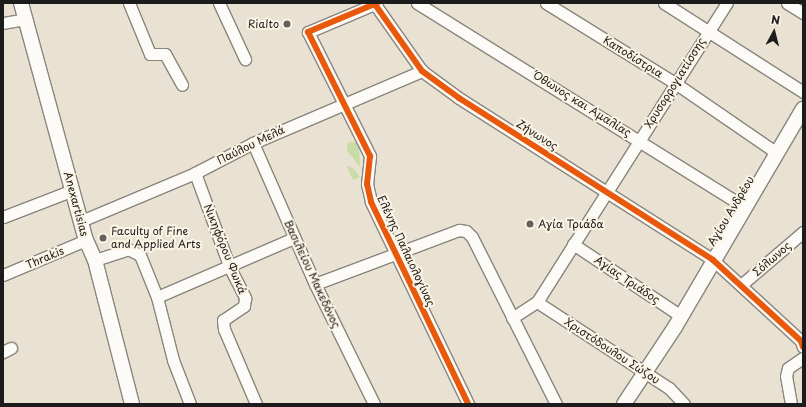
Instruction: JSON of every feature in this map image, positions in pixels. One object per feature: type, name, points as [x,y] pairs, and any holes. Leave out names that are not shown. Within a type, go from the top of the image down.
[{"type":"street","name":"Anexartisias","points":[[21,3],[86,240],[95,260],[132,404]]},
{"type":"street","points":[[129,3],[150,54],[165,54],[182,85]]},
{"type":"street","points":[[219,3],[245,59]]},
{"type":"street","name":"Όθωνος και Αμαλίας","points":[[417,3],[745,207]]},
{"type":"street","name":"Καποδίστρια","points":[[546,3],[675,83],[777,154]]},
{"type":"street","points":[[664,3],[803,92]]},
{"type":"street","name":"Χρυσορρογιατίσσης","points":[[512,318],[537,302],[708,30],[727,3]]},
{"type":"street","points":[[787,3],[803,13]]},
{"type":"street","name":"Ελένης Παλαιολογίνας","points":[[375,4],[308,32],[370,156],[367,192],[468,404]]},
{"type":"street","name":"Ζήνωνος","points":[[375,4],[422,70],[459,98],[607,190],[713,260],[801,341],[803,347]]},
{"type":"street","points":[[3,24],[26,19]]},
{"type":"street","name":"Παύλου Μελά","points":[[81,221],[195,173],[252,143],[422,70]]},
{"type":"street","name":"Αγίου Ανδρέου","points":[[624,404],[681,316],[803,109]]},
{"type":"street","name":"Βασιλείου Μακεδόνος","points":[[252,143],[315,284],[374,404]]},
{"type":"street","name":"Νικηφόρου Φωκά","points":[[195,173],[230,268],[244,298],[244,306],[223,320],[224,329],[256,404]]},
{"type":"street","points":[[3,217],[73,190]]},
{"type":"street","points":[[315,284],[459,230],[466,231],[472,237],[556,404]]},
{"type":"street","name":"Σόλωνος","points":[[741,285],[803,232]]},
{"type":"street","points":[[157,297],[230,268],[294,238]]},
{"type":"street","name":"Thrakis","points":[[3,275],[86,240]]},
{"type":"street","name":"Αγίας Τριάδος","points":[[573,244],[681,316]]},
{"type":"street","points":[[95,260],[128,249],[134,250],[140,255],[157,297],[173,360],[190,404]]},
{"type":"street","name":"Χριστόδουλου Σώζου","points":[[537,302],[669,388],[684,404]]},
{"type":"street","points":[[791,404],[786,376],[788,368],[803,358]]},
{"type":"green space","points":[[348,142],[357,142],[359,146],[360,167],[347,151]]},
{"type":"green space","points":[[349,166],[355,170],[360,177],[353,180],[347,167]]},
{"type":"cycle path","points":[[374,3],[422,71],[459,98],[713,260],[801,341],[803,347]]},
{"type":"cycle path","points":[[377,3],[308,32],[370,156],[367,184],[371,202],[468,404]]},
{"type":"place","name":"Rialto","points":[[287,24]]},
{"type":"place","name":"Αγία Τριάδα","points":[[530,224]]},
{"type":"place","name":"Faculty of Fine and Applied Arts","points":[[103,238]]}]
